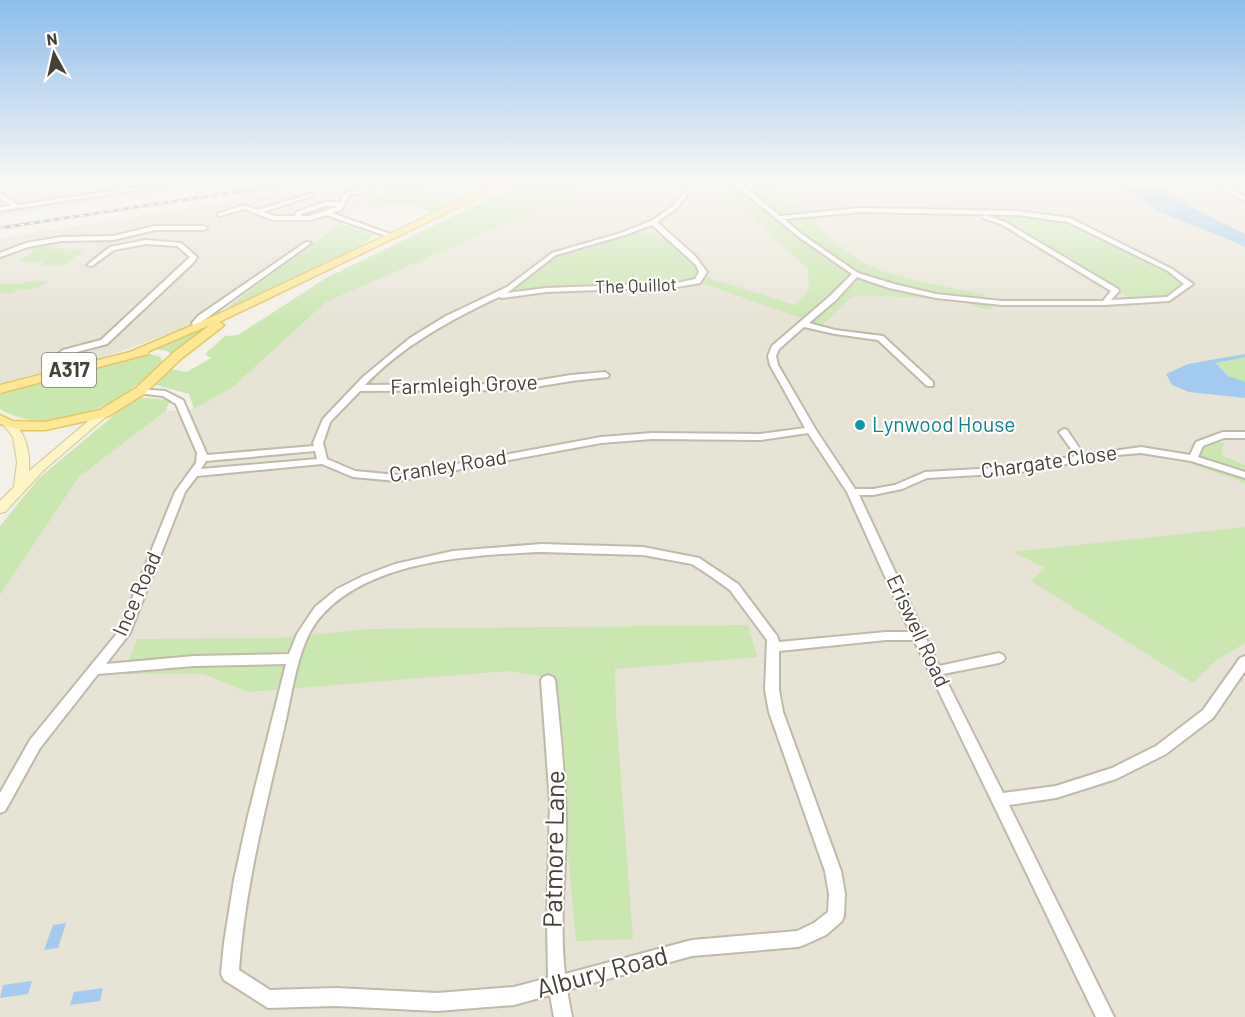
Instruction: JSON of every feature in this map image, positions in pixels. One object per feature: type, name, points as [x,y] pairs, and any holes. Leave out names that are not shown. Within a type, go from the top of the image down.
[{"type":"main road","name":"A317","points":[[5,422],[45,426],[104,413],[140,391],[208,327],[239,308],[403,230]]},
{"type":"main road","name":"A317","points":[[1,388],[135,353],[208,327]]},
{"type":"main road","name":"A317","points":[[135,353],[152,351],[163,353],[168,358],[167,365]]},
{"type":"main road","points":[[0,509],[20,486],[104,413]]},
{"type":"main road","points":[[5,422],[15,429],[24,460],[20,486]]},
{"type":"street","points":[[0,255],[26,245],[61,238],[113,238],[145,230]]},
{"type":"street","points":[[375,230],[391,236]]},
{"type":"street","points":[[195,473],[323,461],[319,448],[319,437],[326,421],[378,368],[419,336],[448,318],[519,282],[554,254],[631,230]]},
{"type":"street","name":"The Quillot","points":[[493,297],[546,290],[677,285],[697,281],[703,272],[698,263],[660,230]]},
{"type":"street","points":[[796,230],[856,274],[892,286],[936,296],[1002,303],[1105,303],[1169,299],[1189,284],[1170,270],[1091,230]]},
{"type":"street","points":[[1015,230],[1115,291],[1138,301]]},
{"type":"street","points":[[53,374],[52,363],[57,358],[66,352],[104,342],[194,257],[179,244],[146,242],[112,248],[90,265]]},
{"type":"street","points":[[208,327],[196,323],[308,243]]},
{"type":"street","name":"Eriswell Road","points":[[856,274],[775,348],[772,356],[774,366],[811,430],[852,492],[918,636],[1001,800],[1105,1017]]},
{"type":"street","points":[[1105,303],[1115,291]]},
{"type":"street","points":[[803,324],[836,332],[880,338],[930,384]]},
{"type":"street","name":"Farmleigh Grove","points":[[358,388],[517,387],[605,375]]},
{"type":"street","points":[[140,391],[156,392],[180,402],[202,458],[319,448]]},
{"type":"street","name":"Cranley Road","points":[[323,461],[353,474],[397,478],[601,440],[652,436],[760,437],[811,430]]},
{"type":"street","points":[[1064,432],[1081,457]]},
{"type":"street","points":[[1193,458],[1199,444],[1223,435],[1245,435]]},
{"type":"street","name":"Chargate Close","points":[[852,492],[873,492],[898,487],[925,475],[1014,470],[1081,457],[1141,450],[1193,458],[1245,474]]},
{"type":"street","name":"Ince Road","points":[[0,807],[35,744],[124,633],[180,492],[195,473],[202,458]]},
{"type":"street","points":[[95,670],[194,661],[295,659],[309,622],[319,610],[351,587],[370,577],[388,569],[428,559],[500,550],[541,548],[630,550],[695,561],[734,587],[773,639],[773,647],[886,636],[918,636]]},
{"type":"street","name":"Albury Road","points":[[295,659],[261,790],[243,883],[230,974],[268,999],[336,997],[437,1002],[514,996],[692,948],[798,939],[820,929],[836,916],[837,894],[833,871],[776,712],[772,690],[773,647]]},
{"type":"street","points":[[936,671],[999,658]]},
{"type":"street","points":[[1001,800],[1056,792],[1116,773],[1161,750],[1208,714],[1245,661]]},
{"type":"street","name":"Patmore Lane","points":[[548,680],[554,735],[558,821],[553,938],[555,984],[563,1017]]},
{"type":"shaded area","points":[[47,230],[329,230],[210,318],[95,361],[0,383],[0,238]]},
{"type":"shaded area","points":[[490,230],[1245,230],[1245,1017],[0,1017],[0,595],[79,477],[166,411],[194,409],[233,387],[326,302]]},
{"type":"green space","points":[[330,230],[361,230],[374,235],[360,247],[225,309]]},
{"type":"green space","points":[[424,230],[490,230],[326,302],[233,387],[194,409],[189,394],[156,385],[170,369],[187,372],[211,358],[205,354],[225,336],[238,335],[326,278]]},
{"type":"green space","points":[[766,230],[820,230],[869,265],[918,281],[984,294],[982,302],[994,309],[982,309],[963,300],[861,295],[851,298],[822,325],[698,282],[518,293],[514,288],[556,254],[639,233],[659,235],[695,265],[698,272],[709,278],[795,305],[804,297],[808,289],[807,269]]},
{"type":"green space","points":[[1015,230],[1091,230],[1170,270],[1189,284],[1169,299],[1138,301],[1115,291]]},
{"type":"green space","points":[[53,242],[46,248],[85,250],[63,266],[40,266],[43,261],[19,261],[36,249],[27,248]]},
{"type":"green space","points":[[29,281],[48,281],[38,288],[16,291],[12,294],[0,293],[0,284],[20,284]]},
{"type":"green space","points":[[210,327],[174,356],[167,351],[154,349]]},
{"type":"green space","points":[[150,354],[161,357],[162,362],[128,391],[87,413],[65,419],[43,421],[21,418],[0,409],[0,391]]},
{"type":"green space","points":[[1245,357],[1245,382],[1228,376],[1216,362]]},
{"type":"green space","points":[[136,397],[170,400],[166,411],[79,477],[0,595],[0,526],[39,478]]},
{"type":"green space","points":[[1199,440],[1224,443],[1221,455],[1245,465],[1245,483],[1183,461]]},
{"type":"green space","points":[[1245,527],[1245,643],[1217,660],[1193,683],[1031,581],[1045,568],[1013,552]]},
{"type":"green space","points":[[748,625],[757,657],[615,669],[616,712],[633,939],[576,941],[552,678],[508,671],[249,692],[203,674],[124,674],[137,639],[277,638],[369,629]]},
{"type":"water","points":[[1206,230],[1238,230],[1245,234],[1245,247]]},
{"type":"water","points":[[1245,354],[1245,357],[1216,363],[1228,376],[1245,382],[1245,398],[1189,392],[1172,385],[1166,374],[1188,364]]},
{"type":"water","points":[[66,923],[58,948],[44,950],[53,925]]},
{"type":"water","points":[[32,981],[28,994],[0,998],[3,985]]},
{"type":"water","points":[[103,988],[100,1001],[70,1005],[74,992]]},
{"type":"place","name":"Lynwood House","points":[[860,425]]}]
